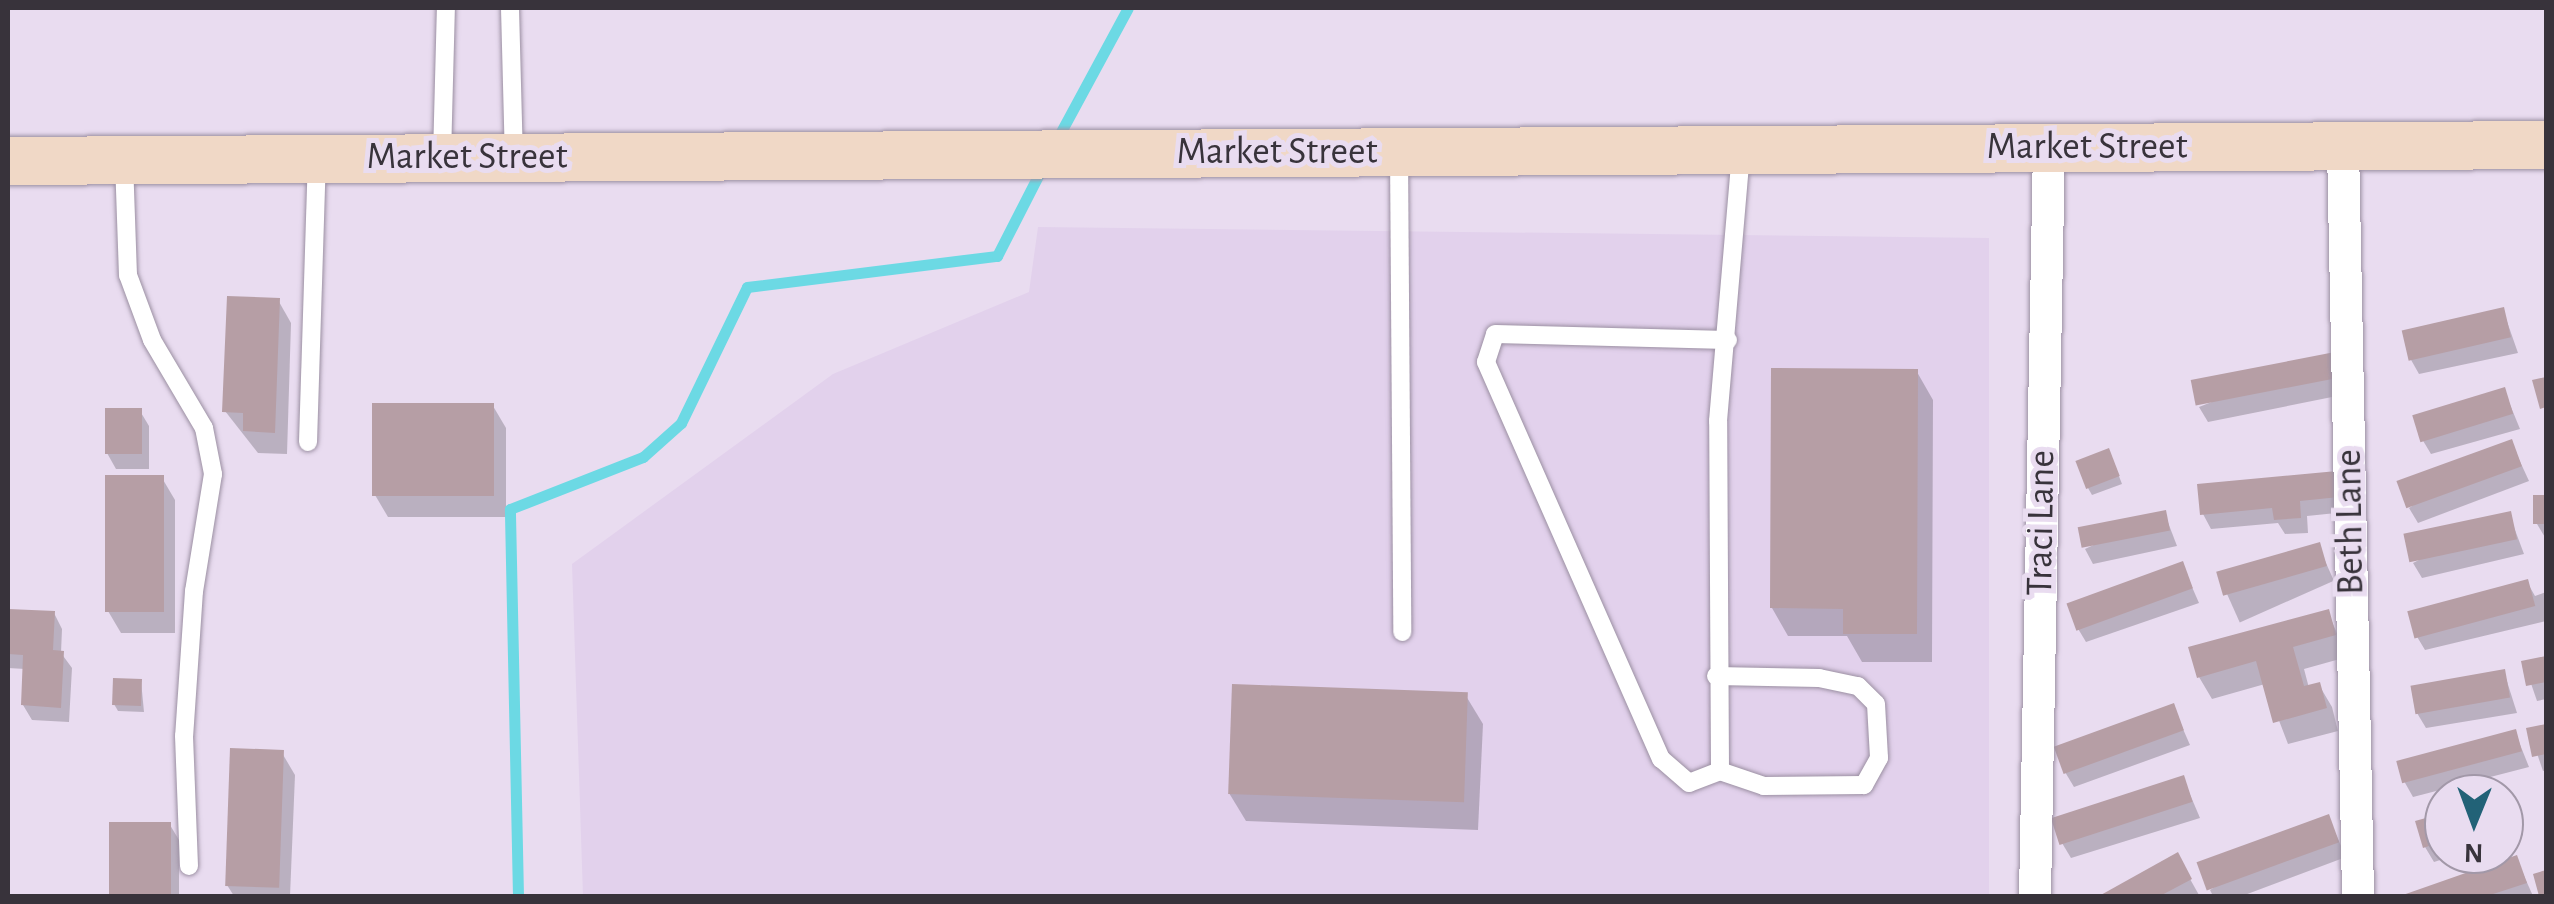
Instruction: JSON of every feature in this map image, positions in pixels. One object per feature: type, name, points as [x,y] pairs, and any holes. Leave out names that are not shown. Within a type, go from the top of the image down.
[{"type":"street","name":"Market Street","points":[[8,161],[2546,145]]},
{"type":"street","name":"Beth Lane","points":[[2343,147],[2358,896]]},
{"type":"street","name":"Traci Lane","points":[[2035,896],[2049,148]]},
{"type":"lane","points":[[442,159],[446,8]]},
{"type":"lane","points":[[510,8],[514,158]]},
{"type":"lane","points":[[1720,771],[1716,676],[1718,421],[1728,340],[1740,150]]},
{"type":"lane","points":[[1399,152],[1402,632]]},
{"type":"lane","points":[[308,442],[317,159]]},
{"type":"lane","points":[[124,160],[128,276],[152,340],[204,428],[213,474],[194,591],[184,736],[190,866]]},
{"type":"lane","points":[[1716,676],[1819,678],[1858,686],[1876,704],[1879,758],[1864,785],[1764,786],[1720,771],[1689,782],[1660,759],[1486,371],[1495,334],[1728,340]]},
{"type":"shaded area","points":[[1038,227],[1989,238],[1989,896],[583,896],[572,564],[833,374],[1029,292]]},
{"type":"building","points":[[227,296],[280,298],[275,433],[243,431],[243,413],[222,412]]},
{"type":"building","points":[[2504,307],[2511,337],[2409,361],[2402,331]]},
{"type":"building","points":[[2335,352],[2340,378],[2196,406],[2191,380]]},
{"type":"building","points":[[1771,368],[1918,369],[1917,634],[1843,634],[1843,609],[1770,608]]},
{"type":"building","points":[[2546,377],[2546,407],[2540,409],[2532,380]]},
{"type":"building","points":[[2505,387],[2513,414],[2420,442],[2412,415]]},
{"type":"building","points":[[372,403],[494,403],[494,496],[372,496]]},
{"type":"building","points":[[105,408],[142,408],[142,454],[105,454]]},
{"type":"building","points":[[2512,439],[2522,466],[2406,508],[2396,481]]},
{"type":"building","points":[[2109,448],[2120,476],[2086,489],[2075,461]]},
{"type":"building","points":[[2337,471],[2339,497],[2300,501],[2301,518],[2274,520],[2272,508],[2200,515],[2197,484]]},
{"type":"building","points":[[105,475],[164,475],[164,612],[105,612]]},
{"type":"building","points":[[2533,495],[2546,495],[2546,524],[2533,524]]},
{"type":"building","points":[[2166,510],[2170,531],[2082,548],[2078,527]]},
{"type":"building","points":[[2511,511],[2517,539],[2409,562],[2403,534]]},
{"type":"building","points":[[2320,542],[2327,566],[2223,596],[2216,572]]},
{"type":"building","points":[[2183,561],[2193,588],[2076,631],[2066,603]]},
{"type":"building","points":[[2528,579],[2535,606],[2415,638],[2407,611]]},
{"type":"building","points":[[8,609],[55,611],[53,650],[64,651],[61,708],[21,705],[23,655],[8,654]]},
{"type":"building","points":[[2329,609],[2336,635],[2293,647],[2304,686],[2320,682],[2327,708],[2273,723],[2256,661],[2197,678],[2188,647]]},
{"type":"building","points":[[2546,656],[2546,682],[2526,686],[2521,661]]},
{"type":"building","points":[[2505,669],[2510,698],[2415,714],[2410,686]]},
{"type":"building","points":[[113,678],[142,679],[141,706],[112,705]]},
{"type":"building","points":[[1232,684],[1468,692],[1464,802],[1228,794]]},
{"type":"building","points":[[2174,703],[2184,730],[2064,774],[2054,747]]},
{"type":"building","points":[[2546,724],[2546,754],[2532,757],[2526,728]]},
{"type":"building","points":[[2516,729],[2522,751],[2424,774],[2424,777],[2402,783],[2396,761]]},
{"type":"building","points":[[230,748],[284,750],[279,888],[225,886]]},
{"type":"building","points":[[2184,775],[2193,802],[2060,845],[2051,818]]},
{"type":"building","points":[[2329,814],[2339,842],[2207,890],[2197,862]]},
{"type":"building","points":[[2424,819],[2423,848],[2415,821]]},
{"type":"building","points":[[109,822],[171,822],[171,896],[109,896]]},
{"type":"building","points":[[2178,852],[2192,879],[2160,896],[2099,896]]},
{"type":"building","points":[[2546,870],[2546,896],[2539,896],[2533,874]]},
{"type":"building","points":[[2463,874],[2524,874],[2527,883],[2487,896],[2400,896]]},
{"type":"waterway","points":[[1056,141],[1128,8]]},
{"type":"waterway","points":[[518,896],[510,509],[643,457],[681,423],[747,287],[997,256],[1043,166]]}]
